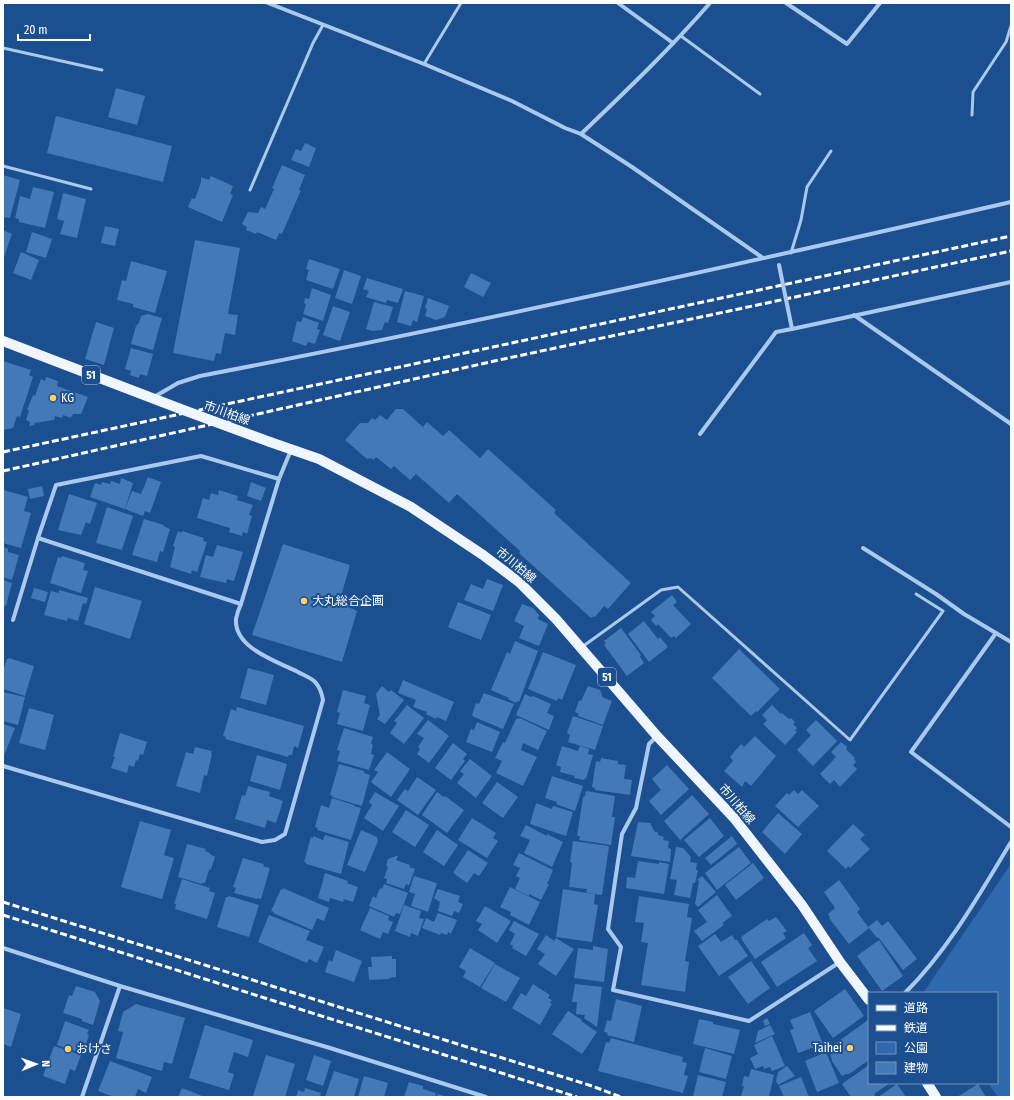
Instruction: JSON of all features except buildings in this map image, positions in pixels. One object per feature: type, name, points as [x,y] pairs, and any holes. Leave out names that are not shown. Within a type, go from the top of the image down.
[{"type":"main road","name":"市川柏線","points":[[3,341],[178,408],[318,459],[411,508],[484,555],[519,582],[556,618],[657,736],[734,818],[802,905],[840,962],[868,999]]},
{"type":"main road","points":[[928,1084],[936,1097]]},
{"type":"street","points":[[268,3],[424,64],[581,134],[632,167],[763,258]]},
{"type":"street","points":[[618,3],[673,43]]},
{"type":"street","points":[[581,134],[681,36],[710,3]]},
{"type":"street","points":[[786,3],[847,44],[880,3]]},
{"type":"street","points":[[152,398],[178,383],[200,376],[401,337],[791,253],[1011,202]]},
{"type":"street","points":[[777,256],[792,329]]},
{"type":"street","points":[[700,434],[776,332],[1011,282]]},
{"type":"street","points":[[854,315],[1011,424]]},
{"type":"street","points":[[3,766],[262,842],[275,840],[285,834],[323,700],[321,691],[316,682],[248,645],[240,636],[236,618],[279,479],[291,450]]},
{"type":"street","points":[[13,620],[56,485],[201,456],[279,479]]},
{"type":"street","points":[[38,538],[241,604]]},
{"type":"street","points":[[863,548],[936,594],[964,614],[1011,642]]},
{"type":"street","points":[[996,633],[911,752],[1011,827]]},
{"type":"street","points":[[657,736],[649,744],[636,808],[622,834],[608,929],[621,947],[613,990],[749,1021],[840,962]]},
{"type":"street","points":[[906,992],[921,978],[960,926],[1011,842]]},
{"type":"street","points":[[3,948],[120,986],[330,1048],[486,1097]]},
{"type":"street","points":[[82,1097],[120,986]]},
{"type":"lane","points":[[424,64],[461,3]]},
{"type":"lane","points":[[250,190],[313,43],[323,25]]},
{"type":"lane","points":[[972,114],[973,92],[1006,42],[1011,26]]},
{"type":"lane","points":[[681,36],[760,94]]},
{"type":"lane","points":[[3,48],[102,70]]},
{"type":"lane","points":[[791,253],[801,220],[807,187],[831,151]]},
{"type":"lane","points":[[3,166],[91,189]]},
{"type":"lane","points":[[582,647],[661,590],[678,587],[850,740],[943,611],[916,594]]},
{"type":"green space","points":[[1011,864],[1011,1097],[998,1097],[989,1084],[998,1084],[998,992],[924,992]]},
{"type":"railway","points":[[3,452],[1011,236]]},
{"type":"railway","points":[[3,471],[499,360],[1011,251]]},
{"type":"railway","points":[[3,902],[592,1086],[621,1097]]},
{"type":"railway","points":[[3,915],[577,1097]]},
{"type":"place","name":"KG","points":[[53,398]]},
{"type":"place","name":"大丸総合企画","points":[[304,601]]},
{"type":"place","name":"Taihei","points":[[850,1048]]},
{"type":"place","name":"おけさ","points":[[68,1049]]}]
